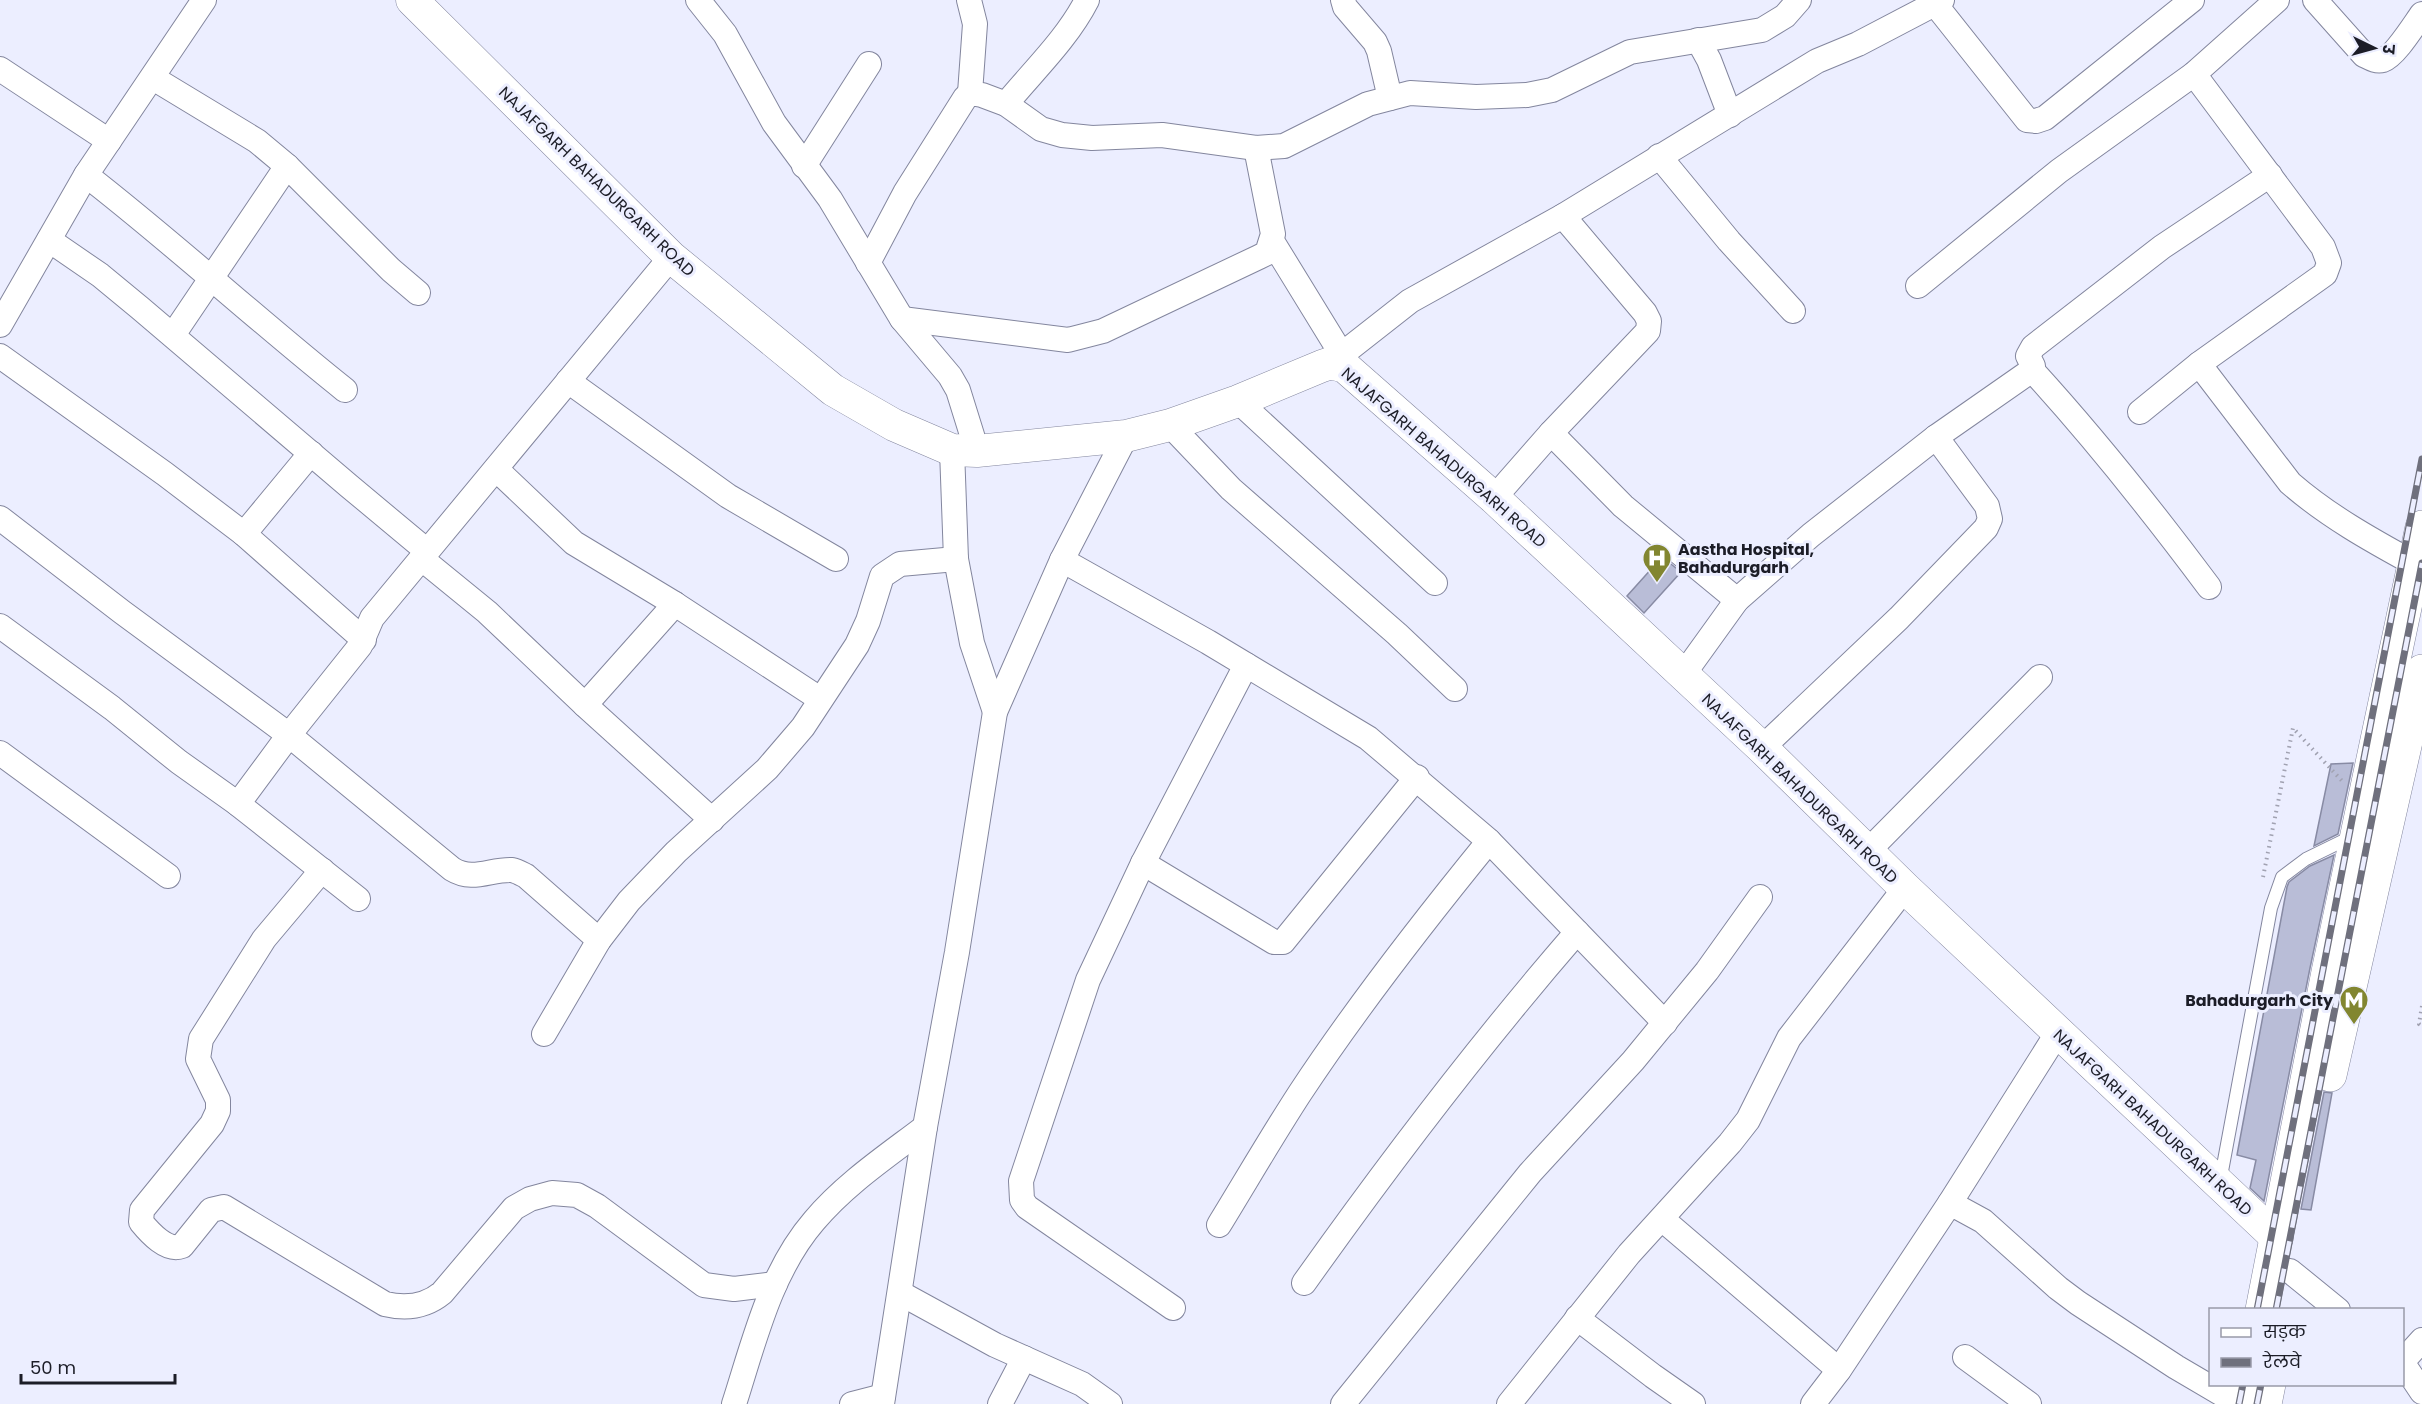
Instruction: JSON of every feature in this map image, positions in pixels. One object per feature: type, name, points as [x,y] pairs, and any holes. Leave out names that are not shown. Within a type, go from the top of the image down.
[{"type":"main road","points":[[2262,1308],[2356,834],[2422,526]]},
{"type":"main road","points":[[2283,1308],[2352,978],[2422,670]]},
{"type":"main road","points":[[2240,1404],[2245,1386]]},
{"type":"main road","points":[[2265,1404],[2269,1386]]},
{"type":"street","points":[[0,325],[86,176],[204,0]]},
{"type":"street","name":"NAJAFGARH BAHADURGARH ROAD","points":[[412,0],[671,256],[833,390],[894,425],[964,451],[1126,436],[1170,425],[1238,402],[1336,359],[1494,498],[1762,748],[1867,852],[2277,1238]]},
{"type":"street","points":[[699,0],[725,34],[760,101],[804,166],[830,199],[902,319],[950,376],[958,390],[964,451],[956,559],[972,643],[994,712]]},
{"type":"street","points":[[868,263],[905,193],[970,93],[975,24],[969,0]]},
{"type":"street","points":[[1006,104],[1040,62],[1068,33],[1087,0]]},
{"type":"street","points":[[1343,0],[1345,7],[1379,51],[1389,98]]},
{"type":"street","points":[[970,93],[982,94],[1006,104],[1041,129],[1062,135],[1092,138],[1162,135],[1256,148],[1284,146],[1368,104],[1410,93],[1476,97],[1527,95],[1552,90],[1630,52],[1762,30],[1785,16],[1799,0]]},
{"type":"street","points":[[1272,242],[1336,359],[1410,301],[1563,216],[1817,61],[1858,44],[1939,2],[2021,113],[2027,120],[2036,121],[2045,118],[2192,0]]},
{"type":"street","points":[[1918,286],[2059,171],[2194,74],[2277,0]]},
{"type":"street","points":[[2315,0],[2364,55],[2374,61],[2383,60],[2390,55],[2422,14]]},
{"type":"street","points":[[1698,40],[1709,60],[1730,115]]},
{"type":"street","points":[[804,166],[869,64]]},
{"type":"street","points":[[0,69],[109,141]]},
{"type":"street","points":[[2140,412],[2199,364],[2325,274],[2327,268],[2327,255],[2323,247],[2194,74]]},
{"type":"street","points":[[153,78],[257,141],[287,166],[391,270],[418,293]]},
{"type":"street","points":[[902,319],[1068,340],[1103,332],[1259,257],[1267,253],[1273,234],[1256,148]]},
{"type":"street","points":[[1659,156],[1736,249],[1792,311]]},
{"type":"street","points":[[172,335],[287,166]]},
{"type":"street","points":[[2209,587],[2079,422],[2032,370],[2033,366],[2028,356],[2033,347],[2162,247],[2270,175]]},
{"type":"street","points":[[86,176],[169,240],[345,390]]},
{"type":"street","points":[[1494,498],[1551,433],[1648,331],[1645,313],[1563,216]]},
{"type":"street","points":[[50,240],[100,275],[349,486],[712,820]]},
{"type":"street","points":[[238,804],[364,640],[369,622],[671,256]]},
{"type":"street","points":[[0,356],[165,474],[244,534],[364,640]]},
{"type":"street","points":[[2199,364],[2290,483],[2348,527],[2415,564]]},
{"type":"street","points":[[1683,675],[1737,600],[1811,535],[1936,436],[2032,370]]},
{"type":"street","points":[[568,381],[728,496],[836,559]]},
{"type":"street","points":[[1238,402],[1435,583]]},
{"type":"street","points":[[1170,425],[1231,489],[1397,634],[1455,689]]},
{"type":"street","points":[[1551,433],[1623,506],[1737,600]]},
{"type":"street","points":[[852,1404],[882,1400],[925,1126],[957,952],[994,712],[1062,560],[1126,436]]},
{"type":"street","points":[[1762,748],[1899,618],[1986,528],[1990,519],[1987,506],[1936,436]]},
{"type":"street","points":[[244,534],[311,453]]},
{"type":"street","points":[[496,469],[574,543],[675,604],[820,699]]},
{"type":"street","points":[[0,518],[122,612],[289,735],[452,869],[462,875],[479,876],[513,870],[526,876],[599,940]]},
{"type":"street","points":[[544,1034],[599,940],[657,871],[767,769],[802,727],[857,645],[868,621],[882,576],[900,564],[956,559]]},
{"type":"street","points":[[1062,560],[1348,724],[1368,738],[1417,777],[1489,841],[1665,1023]]},
{"type":"street","points":[[585,705],[675,604]]},
{"type":"street","points":[[0,626],[238,804],[358,899]]},
{"type":"street","points":[[1173,1308],[1027,1207],[1022,1200],[1021,1181],[1088,980],[1143,863],[1246,665]]},
{"type":"street","points":[[1867,852],[2040,677]]},
{"type":"street","points":[[0,753],[168,876]]},
{"type":"street","points":[[1143,863],[1265,938],[1274,942],[1283,942],[1417,777]]},
{"type":"street","points":[[1219,1225],[1300,1093],[1338,1037],[1418,928],[1489,841]]},
{"type":"street","points":[[322,870],[264,939],[201,1039],[198,1059],[218,1100],[218,1111],[212,1124],[142,1210],[141,1222],[146,1228],[170,1248],[176,1249],[182,1246],[211,1210],[224,1207],[385,1304],[399,1308],[422,1305],[442,1293],[514,1208],[530,1199],[552,1193],[577,1195],[597,1206],[704,1285],[734,1289],[776,1284]]},
{"type":"street","points":[[1509,1404],[1629,1254],[1748,1120],[1789,1038],[1905,888]]},
{"type":"street","points":[[1343,1404],[1530,1173],[1634,1061],[1707,971],[1760,897]]},
{"type":"street","points":[[1304,1283],[1382,1174],[1521,997],[1577,932]]},
{"type":"street","points":[[1813,1404],[1839,1370],[1950,1203],[2058,1032]]},
{"type":"street","points":[[734,1404],[762,1316],[791,1253],[814,1221],[863,1173],[925,1126]]},
{"type":"street","points":[[1950,1203],[1983,1221],[2078,1303],[2176,1367],[2240,1404]]},
{"type":"street","points":[[1662,1219],[1839,1370]]},
{"type":"street","points":[[2290,1271],[2336,1308]]},
{"type":"street","points":[[900,1293],[1024,1358],[1082,1384],[1110,1404]]},
{"type":"street","points":[[1577,1318],[1693,1404]]},
{"type":"street","points":[[2404,1361],[2422,1340]]},
{"type":"street","points":[[1965,1357],[2029,1404]]},
{"type":"street","points":[[1000,1404],[1024,1358]]},
{"type":"street","points":[[2404,1364],[2422,1392]]},
{"type":"lane","points":[[2220,1184],[2271,908],[2282,877],[2306,859],[2356,834]]},
{"type":"path","points":[[2422,1006],[2419,1024],[2422,1026]]},
{"type":"building","points":[[1662,557],[1681,572],[1644,613],[1627,596]]},
{"type":"building","points":[[2353,763],[2338,834],[2314,846],[2331,764]]},
{"type":"building","points":[[2334,855],[2264,1201],[2250,1188],[2256,1160],[2237,1155],[2287,887],[2289,882],[2310,866]]},
{"type":"building","points":[[2324,1092],[2332,1093],[2311,1210],[2301,1209]]},
{"type":"railway","points":[[2257,1308],[2422,459]]},
{"type":"railway","points":[[2276,1308],[2422,563]]},
{"type":"railway","points":[[2239,1404],[2243,1386]]},
{"type":"railway","points":[[2257,1404],[2261,1386]]},
{"type":"place","name":"Aastha Hospital, Bahadurgarh","points":[[1657,584]]},
{"type":"place","name":"Bahadurgarh City","points":[[2354,1026]]}]
